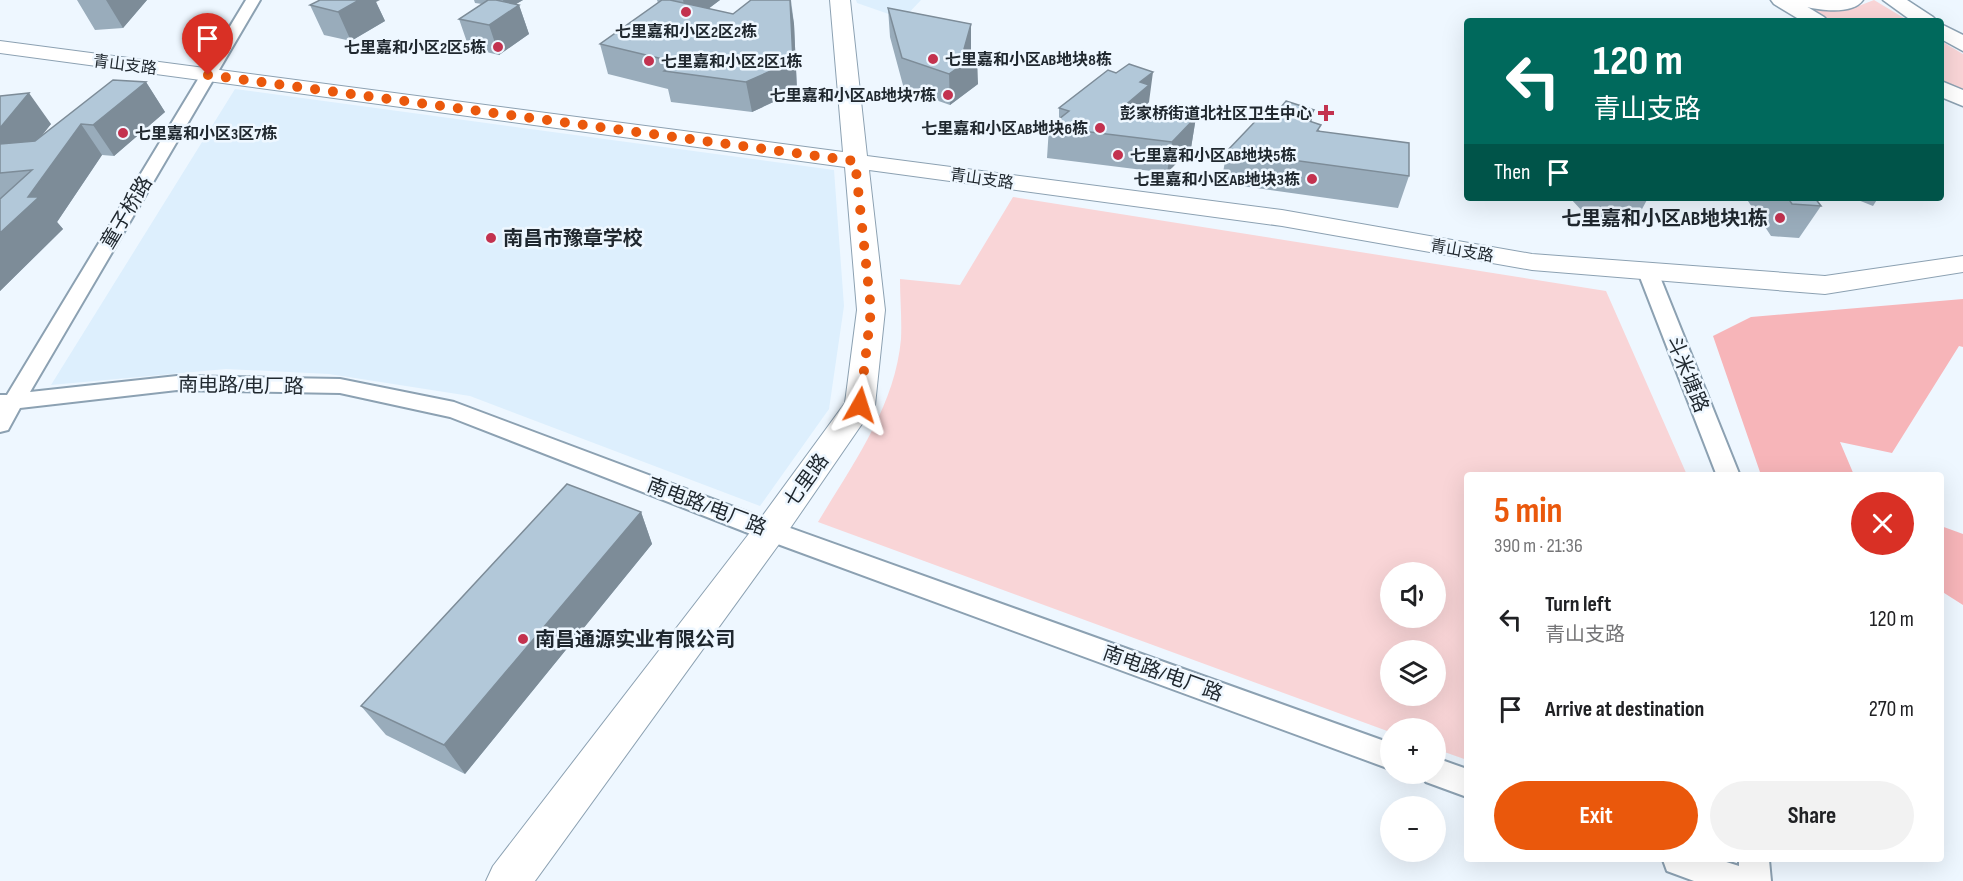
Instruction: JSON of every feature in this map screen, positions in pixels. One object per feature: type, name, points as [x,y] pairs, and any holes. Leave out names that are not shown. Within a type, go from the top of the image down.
[{"type":"main road","points":[[1781,0],[1812,18]]},
{"type":"main road","points":[[1802,0],[1828,4],[1846,3],[1853,0]]},
{"type":"main road","points":[[1893,0],[1921,18]]},
{"type":"main road","points":[[1944,32],[1963,44]]},
{"type":"main road","points":[[1944,90],[1963,99]]},
{"type":"street","name":"童子桥路","points":[[0,424],[7,402],[253,0]]},
{"type":"street","name":"七里路","points":[[508,881],[770,531],[860,405],[871,310],[840,0]]},
{"type":"street","name":"青山支路","points":[[0,47],[1282,218],[1532,262],[1825,285],[1963,264]]},
{"type":"street","name":"斗米塘路","points":[[1648,272],[1727,472]]},
{"type":"street","name":"南电路/电厂路","points":[[7,402],[177,383],[340,386],[454,410],[770,531],[1380,752]]},
{"type":"street","points":[[1446,776],[1464,782]]},
{"type":"street","points":[[1683,862],[1737,881]]},
{"type":"street","points":[[1754,862],[1755,881]]},
{"type":"shaded area","points":[[856,0],[921,0],[903,19],[857,3]]},
{"type":"shaded area","points":[[1874,0],[1904,18],[1823,18],[1804,7],[1843,9]]},
{"type":"shaded area","points":[[1944,43],[1963,54],[1963,93],[1944,83]]},
{"type":"shaded area","name":"南昌市豫章学校","points":[[235,89],[834,170],[844,306],[829,409],[760,506],[470,396],[329,374],[226,369],[51,385]]},
{"type":"shaded area","points":[[1013,197],[1606,291],[1686,472],[1464,472],[1464,759],[1446,753],[1446,718],[1380,718],[1380,728],[818,522],[858,457],[881,412],[897,364],[901,324],[900,279],[960,285]]},
{"type":"shaded area","points":[[1963,299],[1963,347],[1959,346],[1892,453],[1840,442],[1853,472],[1760,472],[1713,336],[1751,317]]},
{"type":"shaded area","points":[[1944,527],[1963,534],[1963,605],[1944,593]]},
{"type":"building","points":[[320,0],[359,0],[338,12],[310,5]]},
{"type":"building","points":[[488,0],[519,5],[489,25],[459,19]]},
{"type":"building","points":[[662,0],[733,14],[751,0],[790,0],[793,61],[746,82],[664,71],[675,62],[600,44]]},
{"type":"building","points":[[888,8],[971,24],[964,49],[977,54],[949,74],[902,58]]},
{"type":"building","points":[[1129,64],[1153,72],[1140,82],[1149,85],[1122,108],[1196,117],[1172,142],[1049,127],[1069,111],[1059,108],[1108,70],[1116,73]]},
{"type":"building","points":[[113,80],[146,82],[93,125],[81,124],[28,197],[39,197],[0,233],[0,199],[32,170],[0,173],[0,144],[35,141]]},
{"type":"building","points":[[29,93],[0,128],[0,96]]},
{"type":"building","points":[[1286,101],[1314,110],[1306,120],[1321,125],[1317,131],[1409,143],[1409,176],[1227,151],[1266,110],[1276,113]]},
{"type":"building","points":[[1790,201],[1817,201],[1821,206],[1792,204]]},
{"type":"building","points":[[567,484],[641,512],[444,745],[361,706]]},
{"type":"place","name":"七里嘉和小区2区2栋","points":[[686,12]]},
{"type":"place","name":"七里嘉和小区2区5栋","points":[[498,47]]},
{"type":"place","name":"七里嘉和小区AB地块8栋","points":[[933,59]]},
{"type":"place","name":"七里嘉和小区2区1栋","points":[[649,61]]},
{"type":"place","name":"七里嘉和小区AB地块7栋","points":[[948,95]]},
{"type":"place","name":"彭家桥街道北社区卫生中心","points":[[1326,113]]},
{"type":"place","name":"七里嘉和小区AB地块6栋","points":[[1100,128]]},
{"type":"place","name":"七里嘉和小区3区7栋","points":[[123,133]]},
{"type":"place","name":"七里嘉和小区AB地块5栋","points":[[1118,155]]},
{"type":"place","name":"七里嘉和小区AB地块3栋","points":[[1312,179]]},
{"type":"place","name":"七里嘉和小区AB地块1栋","points":[[1780,218]]},
{"type":"place","name":"南昌市豫章学校","points":[[491,238]]},
{"type":"place","name":"南昌通源实业有限公司","points":[[523,639]]},
{"type":"route","points":[[208,75],[855,161],[871,310],[860,405]]}]
